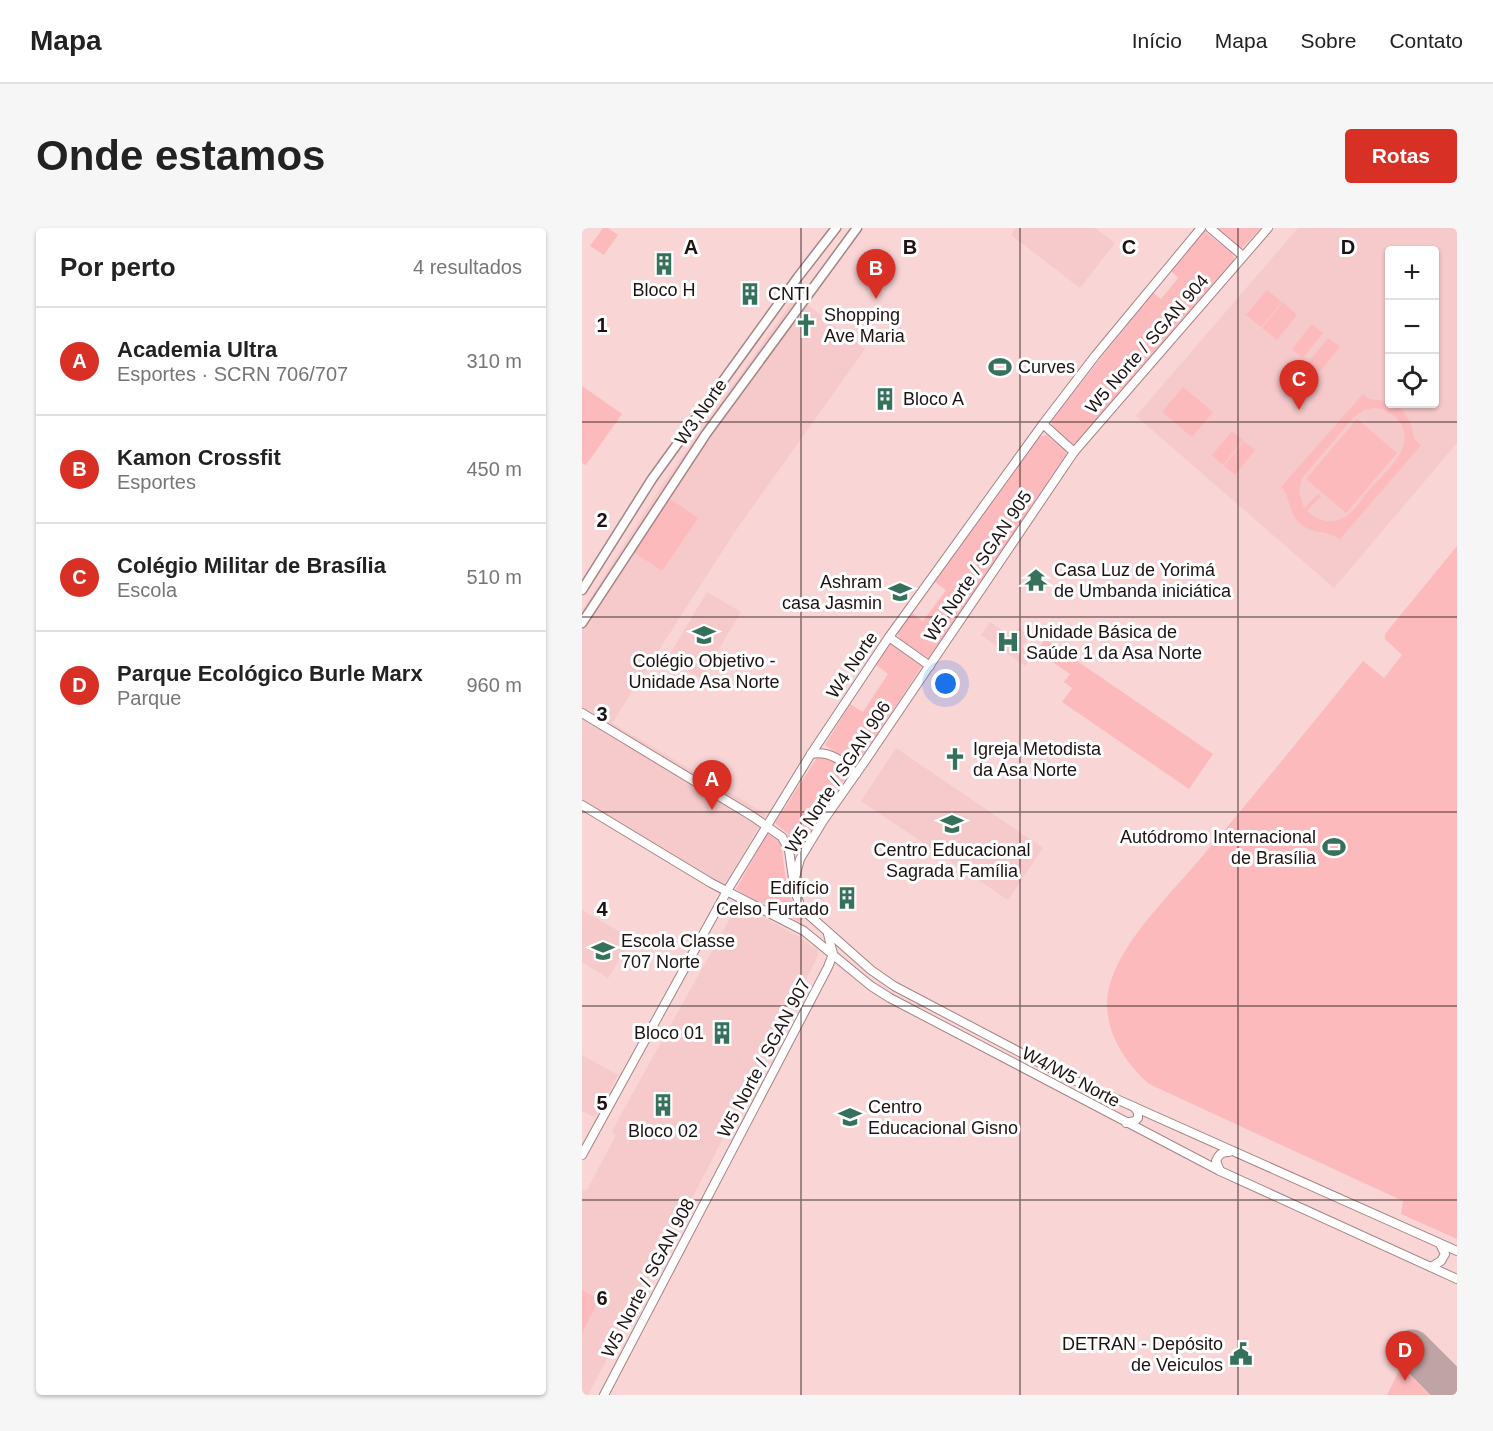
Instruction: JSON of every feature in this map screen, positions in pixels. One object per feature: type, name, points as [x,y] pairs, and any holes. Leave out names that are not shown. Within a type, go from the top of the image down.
[{"type":"main road","name":"W3 Norte","points":[[582,590],[652,479],[758,331],[836,228]]},
{"type":"main road","name":"W3 Norte","points":[[582,623],[674,480],[857,228]]},
{"type":"main road","name":"W4 Norte","points":[[582,1155],[727,891],[811,754],[889,637],[1043,424],[1110,338],[1201,228]]},
{"type":"main road","points":[[1210,228],[1243,256]]},
{"type":"main road","name":"W5 Norte / SGAN 904","points":[[1074,452],[1268,228]]},
{"type":"main road","points":[[758,331],[766,330],[771,336],[759,361]]},
{"type":"main road","points":[[1043,424],[1074,452]]},
{"type":"main road","name":"W5 Norte / SGAN 905","points":[[907,697],[1074,452]]},
{"type":"main road","points":[[889,637],[930,666]]},
{"type":"main road","name":"W5 Norte / SGAN 906","points":[[794,885],[803,854],[907,697]]},
{"type":"main road","points":[[582,713],[782,837],[789,850],[798,901],[805,913],[828,933],[833,954]]},
{"type":"main road","points":[[811,754],[828,753],[856,774]]},
{"type":"main road","name":"W4/W5 Norte","points":[[582,805],[688,869],[804,931],[871,986],[890,998],[1220,1171],[1457,1279]]},
{"type":"main road","points":[[788,923],[801,922],[805,919],[805,913]]},
{"type":"main road","name":"W4/W5 Norte","points":[[828,933],[871,970],[894,986],[1028,1058],[1231,1152],[1457,1251]]},
{"type":"main road","name":"W5 Norte / SGAN 907","points":[[719,1175],[833,954]]},
{"type":"main road","points":[[1126,1123],[1138,1118],[1138,1112],[1134,1107]]},
{"type":"main road","points":[[1220,1171],[1216,1164],[1218,1157],[1223,1152],[1231,1152]]},
{"type":"main road","name":"W5 Norte / SGAN 908","points":[[604,1395],[719,1175]]},
{"type":"main road","points":[[1431,1267],[1444,1258],[1445,1254],[1439,1243]]},
{"type":"shaded area","points":[[603,228],[608,228],[618,235],[604,255],[590,246]]},
{"type":"shaded area","points":[[1016,228],[1095,228],[1115,243],[1080,288],[1011,235]]},
{"type":"shaded area","points":[[1214,228],[1261,228],[1240,250]]},
{"type":"shaded area","points":[[1298,228],[1457,228],[1457,443],[1334,588],[1136,416]]},
{"type":"shaded area","points":[[1204,231],[1232,253],[1234,260],[1076,445],[1073,445],[1053,429],[1052,419],[1153,293],[1161,299],[1178,278],[1171,271]]},
{"type":"shaded area","points":[[1267,290],[1282,302],[1261,327],[1246,315]]},
{"type":"shaded area","points":[[796,296],[865,349],[734,533],[612,723],[766,814],[720,894],[582,811],[582,611],[660,488]]},
{"type":"shaded area","points":[[1283,302],[1297,315],[1277,340],[1262,328]]},
{"type":"shaded area","points":[[1312,324],[1323,333],[1303,358],[1292,349]]},
{"type":"shaded area","points":[[1328,338],[1340,347],[1319,372],[1308,363]]},
{"type":"shaded area","points":[[582,386],[622,414],[586,465],[582,463]]},
{"type":"shaded area","points":[[1183,387],[1213,412],[1192,437],[1162,412]]},
{"type":"shaded area","points":[[1363,394],[1369,399],[1385,401],[1385,408],[1402,409],[1411,424],[1414,439],[1421,445],[1340,539],[1331,534],[1311,530],[1301,524],[1293,514],[1281,487]],"holes":[[[1374,408],[1386,411],[1399,420],[1404,433],[1401,451],[1390,468],[1345,517],[1332,521],[1315,517],[1307,511],[1321,496],[1318,494],[1304,508],[1299,492],[1302,478],[1354,417],[1364,410]]]},
{"type":"shaded area","points":[[1357,419],[1397,453],[1346,513],[1306,479]]},
{"type":"shaded area","points":[[1232,431],[1243,440],[1223,465],[1212,455]]},
{"type":"shaded area","points":[[1047,435],[1066,451],[1066,455],[959,614],[931,660],[900,639],[897,633],[911,612],[923,621],[946,590],[933,581],[1038,437]]},
{"type":"shaded area","points":[[1244,441],[1255,450],[1235,475],[1224,466]]},
{"type":"shaded area","points":[[669,498],[698,518],[662,571],[632,551]]},
{"type":"shaded area","name":"Autódromo Internacional de Brasília","points":[[1457,546],[1457,1239],[1401,1214],[1403,1201],[1149,1084],[1128,1061],[1113,1035],[1107,1006],[1108,991],[1113,975],[1129,944],[1140,929],[1363,661],[1384,678],[1402,655],[1385,639],[1385,634]]},
{"type":"shaded area","name":"Colégio Objetivo - Unidade Asa Norte","points":[[707,592],[741,612],[701,679],[667,659]]},
{"type":"shaded area","name":"Unidade Básica de Saúde 1 da Asa Norte","points":[[990,622],[1012,637],[1018,628],[1029,636],[1022,647],[1033,654],[1025,666],[981,635]]},
{"type":"shaded area","points":[[1045,639],[1213,754],[1189,789],[1062,702],[1072,688],[1064,682],[1070,674],[1037,651]]},
{"type":"shaded area","points":[[890,644],[894,644],[920,662],[922,666],[856,766],[825,745],[850,704],[863,712],[888,674],[876,665]]},
{"type":"shaded area","name":"Centro Educacional Sagrada Família","points":[[896,748],[1043,848],[1008,900],[861,801]]},
{"type":"shaded area","points":[[818,756],[836,761],[848,774],[795,856],[787,833],[775,823]]},
{"type":"shaded area","points":[[767,834],[776,836],[781,842],[789,893],[797,911],[804,918],[802,920],[798,921],[770,905],[755,901],[736,889]]},
{"type":"shaded area","points":[[738,904],[798,936],[818,950],[817,958],[677,1227],[667,1238],[668,1243],[588,1395],[582,1395],[582,1191],[587,1190],[616,1135],[612,1132],[619,1118]]},
{"type":"shaded area","name":"Escola Classe 707 Norte","points":[[582,910],[632,939],[608,978],[582,962]]},
{"type":"shaded area","points":[[582,1055],[618,1075],[595,1117],[582,1111]]},
{"type":"shaded area","points":[[582,1290],[599,1299],[582,1333]]},
{"type":"shaded area","points":[[1401,1367],[1430,1395],[1387,1395]]},
{"type":"taxiway","points":[[1453,1390],[1457,1391]]},
{"type":"runway","points":[[1412,1349],[1457,1394]]},
{"type":"place","name":"Bloco H","points":[[664,264]]},
{"type":"place","name":"CNTI","points":[[750,294]]},
{"type":"place","name":"Kamon Crossfit","points":[[876,299]]},
{"type":"place","name":"Shopping Ave Maria","points":[[806,325]]},
{"type":"place","name":"Curves","points":[[1000,367]]},
{"type":"place","name":"Bloco A","points":[[885,399]]},
{"type":"place","name":"Colégio Militar de Brasília","points":[[1299,410]]},
{"type":"place","name":"Casa Luz de Yorimá de Umbanda iniciática","points":[[1036,580]]},
{"type":"place","name":"Ashram casa Jasmin","points":[[900,592]]},
{"type":"place","name":"Colégio Objetivo - Unidade Asa Norte","points":[[704,635]]},
{"type":"place","name":"Unidade Básica de Saúde 1 da Asa Norte","points":[[1008,642]]},
{"type":"place","name":"Igreja Metodista da Asa Norte","points":[[955,759]]},
{"type":"place","name":"Academia Ultra","points":[[712,810]]},
{"type":"place","name":"Centro Educacional Sagrada Família","points":[[952,824]]},
{"type":"place","name":"Autódromo Internacional de Brasília","points":[[1334,847]]},
{"type":"place","name":"Edifício Celso Furtado","points":[[847,898]]},
{"type":"place","name":"Escola Classe 707 Norte","points":[[603,951]]},
{"type":"place","name":"Bloco 01","points":[[722,1033]]},
{"type":"place","name":"Bloco 02","points":[[663,1105]]},
{"type":"place","name":"Centro Educacional Gisno","points":[[850,1117]]},
{"type":"place","name":"DETRAN - Depósito de Veiculos","points":[[1241,1354]]},
{"type":"place","name":"Parque Ecológico Burle Marx","points":[[1405,1381]]}]
